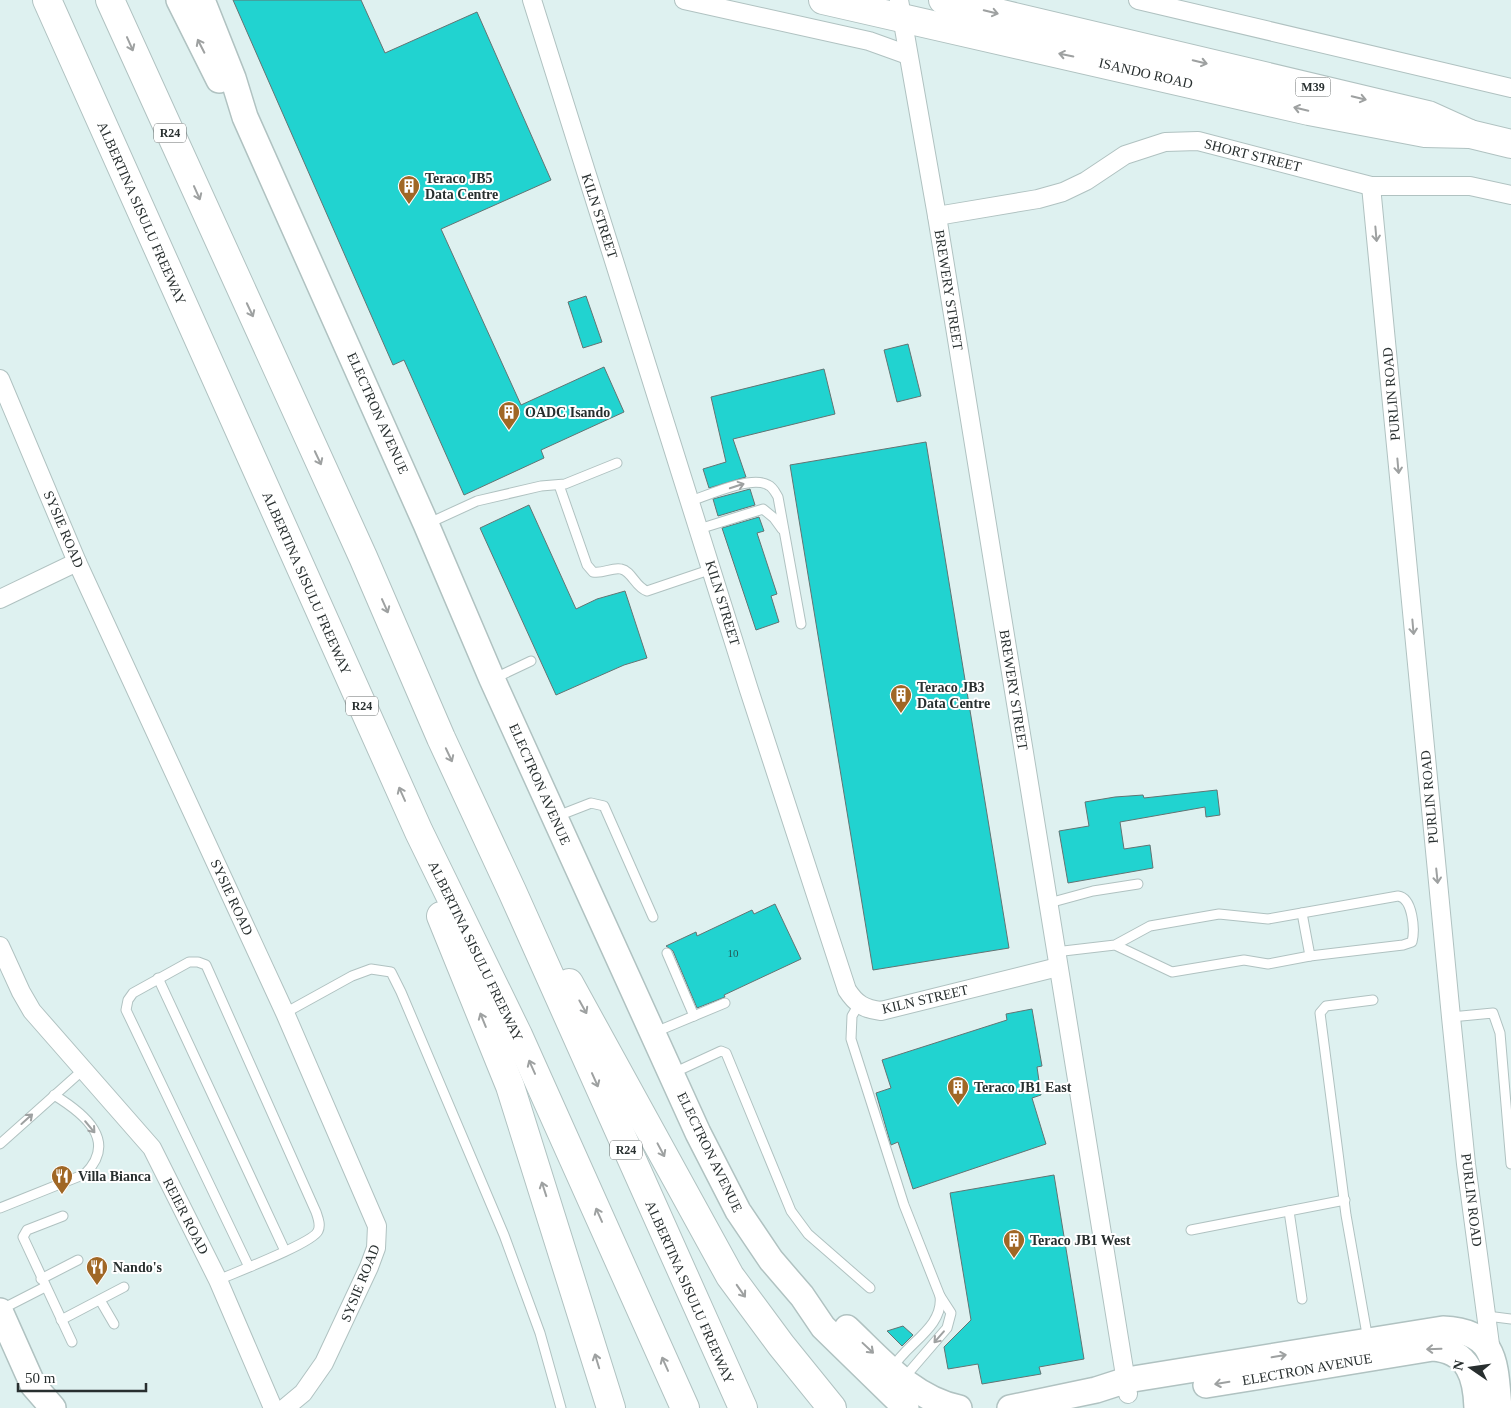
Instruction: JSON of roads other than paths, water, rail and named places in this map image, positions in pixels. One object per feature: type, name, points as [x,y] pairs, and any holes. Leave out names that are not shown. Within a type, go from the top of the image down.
[{"type":"main road","name":"ALBERTINA SISULU FREEWAY","points":[[47,0],[419,832],[518,1035],[685,1408]]},
{"type":"main road","name":"ALBERTINA SISULU FREEWAY","points":[[110,0],[743,1408]]},
{"type":"main road","name":"ELECTRON AVENUE","points":[[179,0],[221,84],[245,116]]},
{"type":"main road","name":"ELECTRON AVENUE","points":[[202,0],[233,78],[245,116],[426,524],[492,679],[671,1074],[738,1211],[771,1260],[802,1296],[823,1327],[898,1388],[959,1408]]},
{"type":"main road","name":"ISANDO ROAD","points":[[823,0],[901,10],[1148,73],[1309,111],[1425,133],[1470,134]]},
{"type":"main road","name":"ISANDO ROAD","points":[[943,0],[1428,115],[1470,134],[1511,144]]},
{"type":"main road","points":[[419,832],[426,878],[510,1086],[570,1271],[610,1408]]},
{"type":"main road","points":[[512,891],[573,990],[703,1230],[730,1276],[776,1338],[832,1408]]},
{"type":"main road","points":[[0,1310],[34,1396],[53,1408]]},
{"type":"main road","name":"ELECTRON AVENUE","points":[[1010,1408],[1096,1390],[1128,1387],[1426,1330],[1458,1329],[1470,1332],[1480,1339],[1491,1352]]},
{"type":"main road","name":"ELECTRON AVENUE","points":[[1128,1387],[1151,1394],[1433,1348],[1452,1351],[1465,1363],[1474,1382],[1477,1408]]},
{"type":"main road","name":"PURLIN ROAD","points":[[1491,1352],[1499,1408]]},
{"type":"street","name":"KILN STREET","points":[[532,0],[842,980],[853,1000],[859,1004],[873,1010],[891,1009],[1057,960]]},
{"type":"street","points":[[684,0],[869,41],[908,55]]},
{"type":"street","points":[[1138,0],[1511,88]]},
{"type":"street","name":"BREWERY STREET","points":[[901,10],[938,216],[1057,960],[1128,1387]]},
{"type":"street","name":"SHORT STREET","points":[[938,216],[1038,199],[1063,192],[1125,155],[1165,142],[1198,141],[1371,186]]},
{"type":"street","points":[[1371,186],[1470,186],[1511,195]]},
{"type":"street","name":"PURLIN ROAD","points":[[1371,186],[1466,1164],[1491,1352]]},
{"type":"street","name":"SYSIE ROAD","points":[[0,378],[77,562],[285,1013],[377,1226],[378,1238],[366,1274],[324,1363],[302,1393],[285,1408]]},
{"type":"street","points":[[0,599],[77,562]]},
{"type":"street","name":"REIER ROAD","points":[[0,946],[25,1001],[152,1148],[218,1280],[273,1408]]},
{"type":"lane","points":[[426,524],[477,501],[541,486],[559,484],[617,463]]},
{"type":"lane","points":[[691,501],[748,483],[767,484],[773,488],[778,497],[801,624]]},
{"type":"lane","points":[[559,484],[587,564],[594,572],[620,568],[627,572],[639,588],[647,591],[713,569]]},
{"type":"lane","points":[[700,528],[763,509],[774,518],[785,534]]},
{"type":"lane","points":[[492,679],[531,661]]},
{"type":"lane","points":[[555,817],[591,803],[604,806],[653,917]]},
{"type":"lane","points":[[1048,903],[1093,891],[1138,884]]},
{"type":"lane","points":[[1057,960],[1115,945],[1150,926],[1219,914],[1261,920],[1398,896],[1406,899],[1409,906],[1414,935],[1412,942],[1408,944],[1310,956],[1268,964],[1244,960],[1172,972],[1115,945]]},
{"type":"lane","points":[[1302,913],[1310,956]]},
{"type":"lane","points":[[667,952],[694,1016]]},
{"type":"lane","points":[[218,1280],[312,1240],[318,1232],[319,1223],[316,1212],[206,965],[198,962],[189,962],[133,993],[128,1000],[126,1010],[248,1267]]},
{"type":"lane","points":[[285,1013],[352,976],[371,969],[390,972],[401,992],[504,1235],[540,1333],[561,1408]]},
{"type":"lane","points":[[158,978],[285,1251]]},
{"type":"lane","points":[[1368,1340],[1346,1215],[1320,1013],[1326,1006],[1373,1000]]},
{"type":"lane","points":[[653,1033],[725,1003]]},
{"type":"lane","points":[[859,1004],[852,1016],[851,1039],[904,1205],[940,1296],[951,1314],[947,1328],[898,1388]]},
{"type":"lane","points":[[1451,1017],[1492,1013],[1500,1033],[1511,1164]]},
{"type":"lane","points":[[671,1074],[708,1055],[720,1051],[726,1053],[791,1211],[808,1234],[870,1288]]},
{"type":"lane","points":[[0,1144],[84,1069]]},
{"type":"lane","points":[[1,1205],[85,1174],[95,1164],[99,1156],[100,1140],[93,1129],[69,1104],[54,1095]]},
{"type":"lane","points":[[1191,1230],[1345,1200]]},
{"type":"lane","points":[[1289,1211],[1302,1299]]},
{"type":"lane","points":[[63,1216],[27,1230],[23,1237],[72,1342]]},
{"type":"lane","points":[[0,1310],[78,1260]]},
{"type":"lane","points":[[61,1320],[124,1288]]},
{"type":"lane","points":[[898,1388],[939,1313],[941,1306],[940,1296]]},
{"type":"lane","points":[[100,1300],[114,1324]]},
{"type":"lane","points":[[1487,1316],[1511,1319]]},
{"type":"place","name":"Teraco JB5 Data Centre","points":[[409,205]]},
{"type":"place","name":"OADC Isando","points":[[509,431]]},
{"type":"place","name":"Teraco JB3 Data Centre","points":[[901,714]]},
{"type":"place","name":"Teraco JB1 East","points":[[958,1106]]},
{"type":"place","name":"Villa Bianca","points":[[62,1195]]},
{"type":"place","name":"Teraco JB1 West","points":[[1014,1259]]},
{"type":"place","name":"Nando's","points":[[97,1286]]}]
